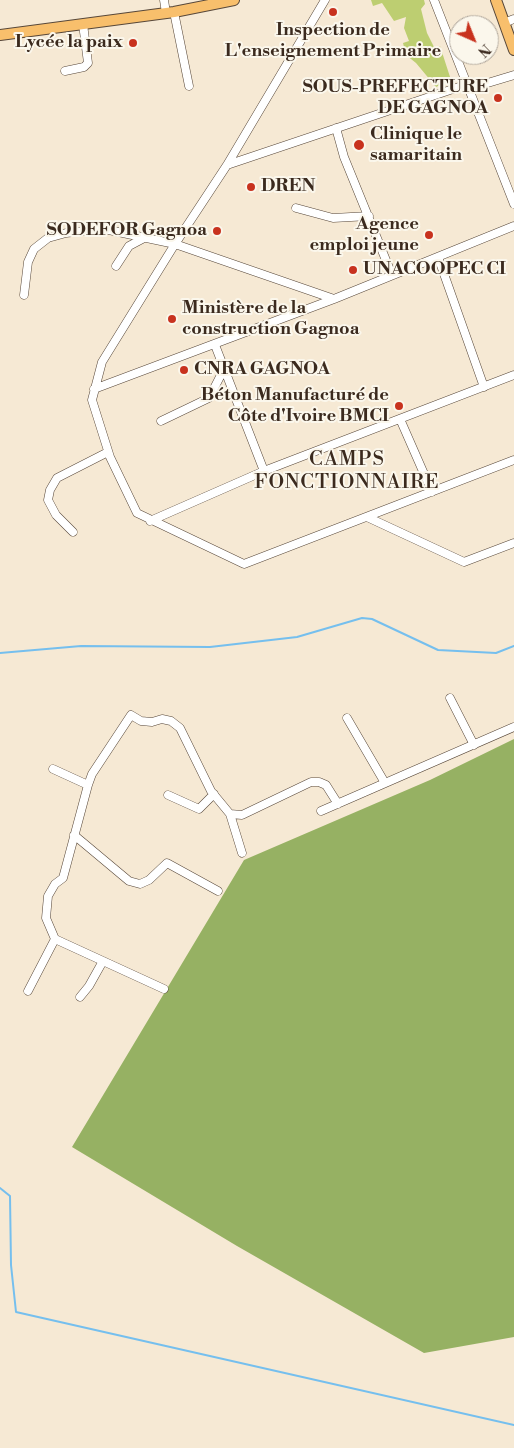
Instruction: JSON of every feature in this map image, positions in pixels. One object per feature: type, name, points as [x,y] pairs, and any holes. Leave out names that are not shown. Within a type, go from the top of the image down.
[{"type":"main road","points":[[0,35],[170,12],[234,0]]},
{"type":"main road","points":[[496,0],[509,21],[514,50]]},
{"type":"street","points":[[164,0],[170,12],[189,86]]},
{"type":"street","points":[[325,0],[227,165],[175,244],[102,362],[94,389],[94,409],[108,452],[137,513],[150,521],[162,524],[244,564],[514,460]]},
{"type":"street","points":[[434,0],[514,204]]},
{"type":"street","points":[[65,71],[84,67],[88,64],[83,24]]},
{"type":"street","points":[[227,165],[467,85],[481,85],[514,74]]},
{"type":"street","points":[[336,128],[344,157],[392,275]]},
{"type":"street","points":[[296,208],[333,218],[369,216]]},
{"type":"street","points":[[94,389],[334,299],[514,226]]},
{"type":"street","points":[[24,295],[28,262],[34,249],[48,238],[66,233],[104,229],[175,244],[334,299]]},
{"type":"street","points":[[116,266],[129,246],[146,237]]},
{"type":"street","points":[[438,257],[484,387]]},
{"type":"street","points":[[215,344],[264,471]]},
{"type":"street","points":[[161,421],[209,398],[224,369]]},
{"type":"street","points":[[150,521],[264,471],[514,375]]},
{"type":"street","points":[[400,419],[432,492]]},
{"type":"street","points":[[73,532],[56,515],[48,500],[50,490],[57,478],[69,470],[108,452]]},
{"type":"street","points":[[367,517],[456,560],[464,562],[514,543]]},
{"type":"street","points":[[450,698],[474,745]]},
{"type":"street","points":[[164,988],[55,939],[46,918],[48,896],[55,884],[63,878],[92,774],[131,715],[141,721],[152,722],[162,719],[171,721],[180,728],[214,794],[230,814],[242,853]]},
{"type":"street","points":[[347,718],[385,783]]},
{"type":"street","points":[[322,811],[514,727]]},
{"type":"street","points":[[53,769],[88,784]]},
{"type":"street","points":[[230,814],[242,815],[312,782],[326,785],[338,804]]},
{"type":"street","points":[[168,795],[199,809],[214,794]]},
{"type":"street","points":[[74,835],[129,881],[140,884],[149,880],[167,864],[182,870],[218,891]]},
{"type":"street","points":[[28,991],[55,939]]},
{"type":"street","points":[[80,997],[89,986],[102,961]]},
{"type":"green space","points":[[371,0],[424,0],[425,4],[421,9],[427,33],[436,51],[440,46],[451,80],[436,87],[416,63],[406,55],[403,43],[409,41],[404,28],[406,17],[394,21],[382,3],[373,6]]},
{"type":"green space","points":[[514,739],[514,1337],[424,1353],[237,1246],[72,1147],[244,860],[430,780]]},
{"type":"waterway","points":[[0,653],[81,646],[210,647],[297,637],[362,618],[372,619],[438,650],[496,653],[514,646]]},
{"type":"waterway","points":[[0,1188],[10,1196],[11,1265],[16,1312],[514,1425]]},
{"type":"place","name":"Inspection de L'enseignement Primaire","points":[[333,12]]},
{"type":"place","name":"Lycée la paix","points":[[133,43]]},
{"type":"place","name":"SOUS-PREFECTURE DE GAGNOA","points":[[498,98]]},
{"type":"place","name":"Clinique le samaritain","points":[[359,145]]},
{"type":"place","name":"DREN","points":[[251,187]]},
{"type":"place","name":"SODEFOR Gagnoa","points":[[217,231]]},
{"type":"place","name":"Agence emploi jeune","points":[[429,235]]},
{"type":"place","name":"UNACOOPEC CI","points":[[353,270]]},
{"type":"place","name":"Ministère de la construction Gagnoa","points":[[172,319]]},
{"type":"place","name":"CNRA GAGNOA","points":[[184,370]]},
{"type":"place","name":"Béton Manufacturé de Côte d'Ivoire BMCI","points":[[399,406]]},
{"type":"district","name":"CAMPS FONCTIONNAIRE","points":[[347,472]]}]
